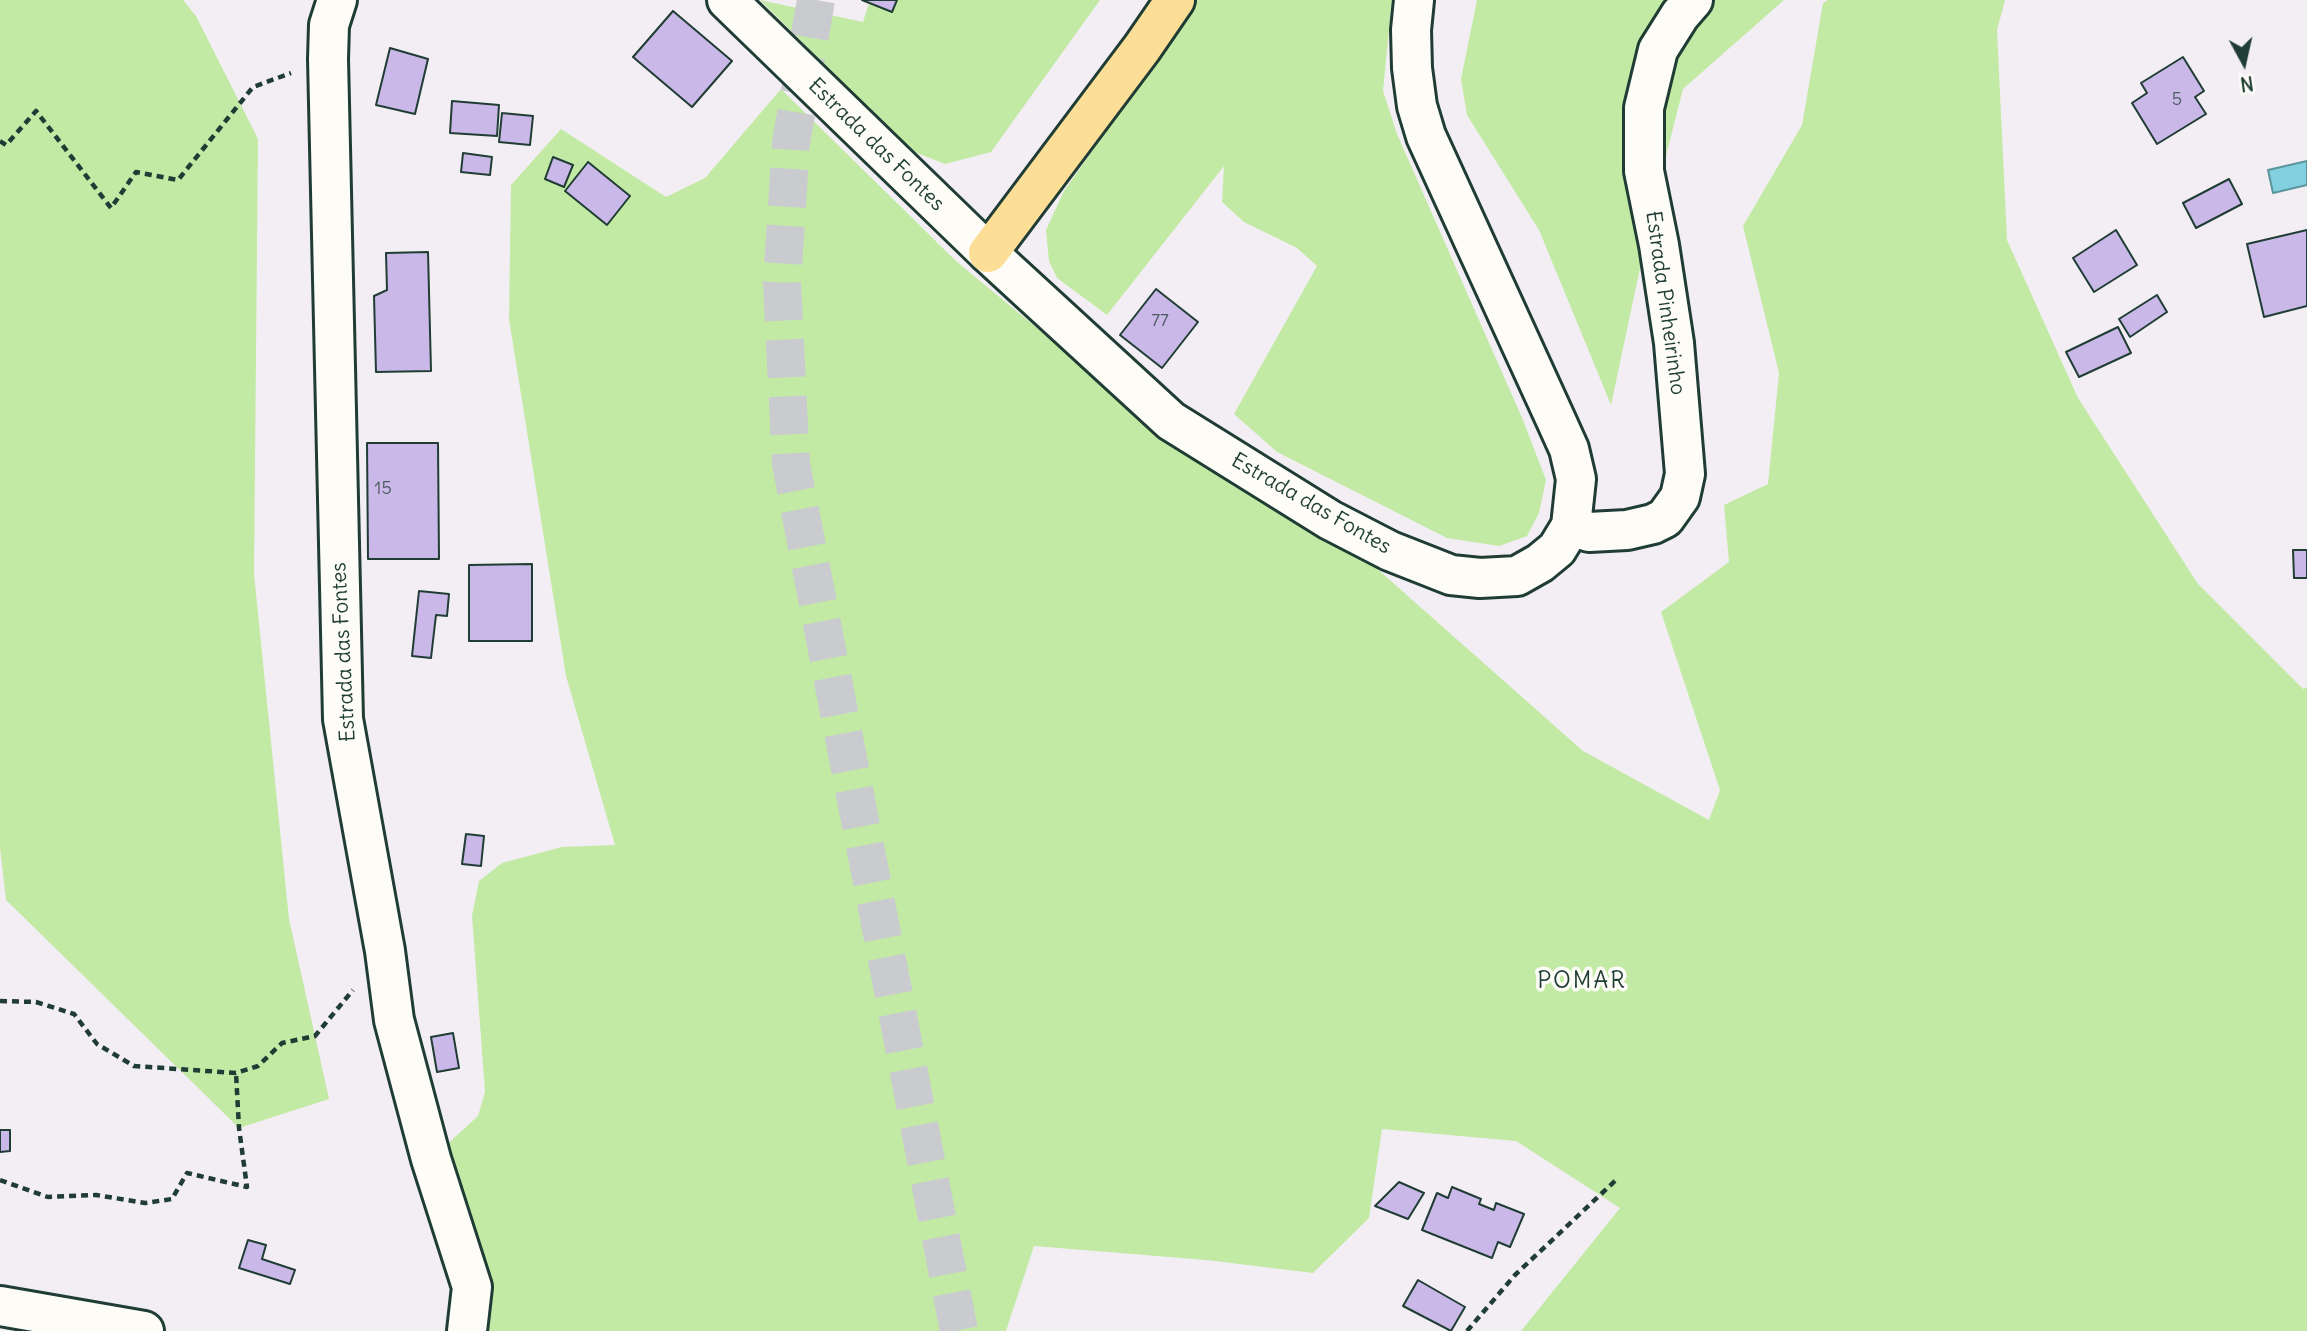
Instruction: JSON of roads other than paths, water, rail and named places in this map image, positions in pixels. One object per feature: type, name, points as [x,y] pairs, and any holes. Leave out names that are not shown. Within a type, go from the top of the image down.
[{"type":"main road","points":[[988,253],[1175,0]]},
{"type":"street","name":"Estrada das Fontes","points":[[337,0],[329,25],[328,59],[344,719],[385,951],[394,1020],[431,1159],[472,1287],[467,1331]]},
{"type":"street","name":"Estrada das Fontes","points":[[727,0],[988,253],[1171,421],[1330,520],[1390,551],[1451,575],[1480,578],[1517,576],[1557,549],[1571,526],[1576,479],[1569,449],[1426,136],[1417,106],[1412,68],[1411,30],[1414,0]]},
{"type":"street","name":"Estrada Pinheirinho","points":[[1571,526],[1589,532],[1627,530],[1653,524],[1665,518],[1680,497],[1683,485],[1684,447],[1674,343],[1644,171],[1644,108],[1658,50],[1693,0]]},
{"type":"street","points":[[0,1306],[144,1331]]},
{"type":"water","points":[[2307,161],[2307,185],[2273,193],[2268,170]]},
{"type":"tunnel","points":[[816,0],[791,143],[782,283],[791,464],[959,1331]]},
{"type":"district","name":"POMAR","points":[[1582,981]]}]
